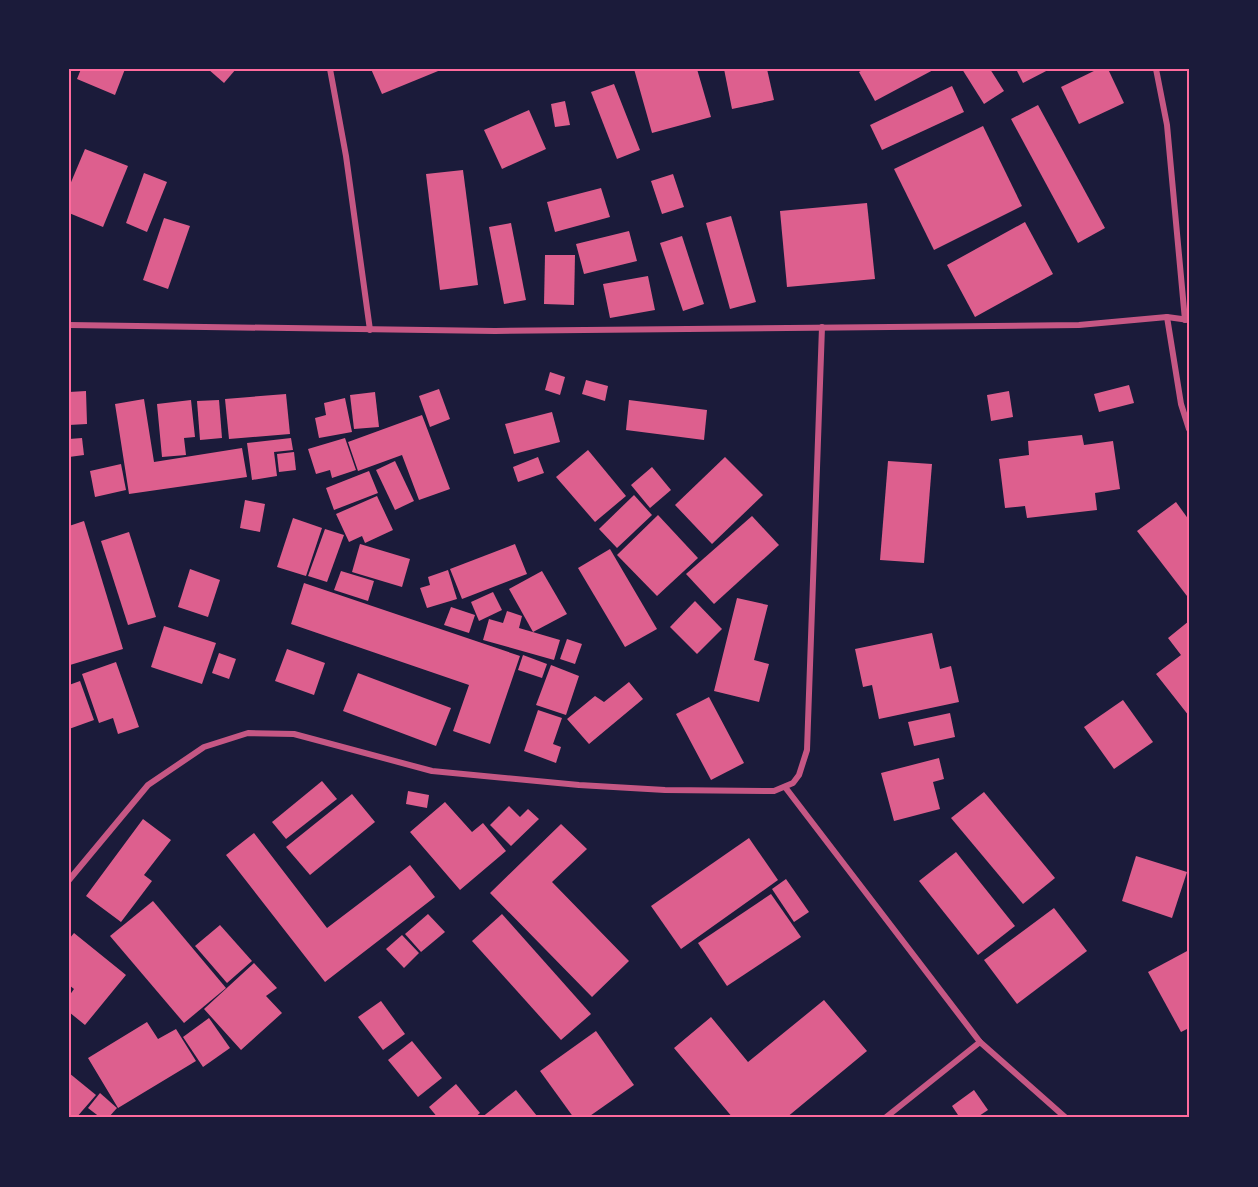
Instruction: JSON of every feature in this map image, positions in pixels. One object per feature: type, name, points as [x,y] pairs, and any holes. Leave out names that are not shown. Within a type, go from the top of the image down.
[{"type":"street","points":[[330,69],[346,156],[370,330]]},
{"type":"street","points":[[69,325],[495,331],[1078,325],[1167,317],[1187,320],[1167,126],[1156,69]]},
{"type":"street","points":[[1167,317],[1181,404],[1189,429]]},
{"type":"street","points":[[69,880],[148,785],[204,747],[248,733],[294,734],[432,771],[665,790],[774,791],[793,783],[799,775],[807,750],[822,327]]},
{"type":"street","points":[[784,787],[980,1042],[1066,1118]]},
{"type":"street","points":[[885,1118],[980,1042]]},
{"type":"building","points":[[81,69],[125,69],[115,95],[77,79]]},
{"type":"building","points":[[208,69],[236,69],[224,83]]},
{"type":"building","points":[[371,69],[443,69],[382,94]]},
{"type":"building","points":[[634,69],[697,69],[711,117],[652,133]]},
{"type":"building","points":[[724,69],[767,69],[774,100],[732,109]]},
{"type":"building","points":[[864,69],[935,69],[875,101],[859,72]]},
{"type":"building","points":[[962,69],[990,69],[1004,91],[984,104]]},
{"type":"building","points":[[1016,69],[1050,69],[1023,83]]},
{"type":"building","points":[[1098,69],[1108,69],[1124,103],[1079,124],[1061,87]]},
{"type":"building","points":[[614,84],[640,150],[617,159],[591,92]]},
{"type":"building","points":[[952,86],[964,112],[882,150],[870,125]]},
{"type":"building","points":[[565,101],[570,125],[555,127],[551,104]]},
{"type":"building","points":[[1038,105],[1105,228],[1078,243],[1011,119]]},
{"type":"building","points":[[529,110],[546,149],[502,169],[484,130]]},
{"type":"building","points":[[983,126],[1022,206],[934,250],[894,169]]},
{"type":"building","points":[[85,149],[128,166],[103,227],[69,213],[69,187]]},
{"type":"building","points":[[463,170],[478,285],[440,290],[426,174]]},
{"type":"building","points":[[144,173],[167,182],[147,232],[126,223]]},
{"type":"building","points":[[673,174],[684,207],[662,214],[651,181]]},
{"type":"building","points":[[601,188],[610,217],[555,232],[547,202]]},
{"type":"building","points":[[867,203],[875,279],[787,287],[780,211]]},
{"type":"building","points":[[731,216],[756,302],[730,309],[706,223]]},
{"type":"building","points":[[164,218],[190,226],[168,289],[143,280]]},
{"type":"building","points":[[1025,222],[1053,274],[975,317],[947,265]]},
{"type":"building","points":[[511,223],[526,300],[504,304],[489,227]]},
{"type":"building","points":[[629,231],[637,261],[584,274],[576,244]]},
{"type":"building","points":[[682,236],[704,304],[683,311],[660,243]]},
{"type":"building","points":[[545,255],[575,255],[574,305],[544,304]]},
{"type":"building","points":[[648,276],[655,310],[610,318],[603,284]]},
{"type":"building","points":[[550,372],[565,377],[560,395],[545,390]]},
{"type":"building","points":[[586,380],[608,386],[605,401],[582,394]]},
{"type":"building","points":[[1129,385],[1134,403],[1099,412],[1094,394]]},
{"type":"building","points":[[439,389],[450,419],[430,427],[419,396]]},
{"type":"building","points":[[86,391],[87,424],[69,425],[69,392]]},
{"type":"building","points":[[1009,391],[1013,417],[991,421],[987,395]]},
{"type":"building","points":[[375,392],[379,427],[354,429],[350,395]]},
{"type":"building","points":[[286,394],[290,434],[229,439],[225,399]]},
{"type":"building","points":[[345,398],[352,432],[319,438],[315,418],[326,415],[324,403]]},
{"type":"building","points":[[144,399],[154,462],[242,448],[247,477],[129,494],[115,404]]},
{"type":"building","points":[[191,400],[195,437],[184,438],[186,455],[162,457],[157,404]]},
{"type":"building","points":[[219,400],[222,438],[200,440],[197,401]]},
{"type":"building","points":[[629,400],[707,410],[704,440],[626,430]]},
{"type":"building","points":[[552,412],[560,442],[514,454],[505,424]]},
{"type":"building","points":[[422,415],[450,489],[419,500],[402,455],[358,471],[348,442]]},
{"type":"building","points":[[1082,435],[1084,445],[1113,441],[1120,489],[1095,493],[1097,510],[1027,518],[1025,506],[1005,508],[999,459],[1029,455],[1028,441]]},
{"type":"building","points":[[82,438],[84,455],[69,457],[69,439]]},
{"type":"building","points":[[291,438],[293,450],[274,452],[277,476],[252,480],[247,443]]},
{"type":"building","points":[[345,438],[356,470],[332,478],[330,470],[316,474],[308,449]]},
{"type":"building","points":[[588,450],[626,496],[595,522],[556,477]]},
{"type":"building","points":[[294,452],[296,470],[279,472],[277,454]]},
{"type":"building","points":[[538,457],[544,473],[518,482],[513,467]]},
{"type":"building","points":[[725,457],[763,495],[712,544],[675,505]]},
{"type":"building","points":[[395,461],[414,501],[395,510],[376,470]]},
{"type":"building","points":[[888,461],[932,464],[924,563],[880,560]]},
{"type":"building","points":[[121,464],[126,490],[95,497],[90,471]]},
{"type":"building","points":[[652,467],[671,490],[650,508],[631,485]]},
{"type":"building","points":[[369,471],[378,493],[334,510],[326,488]]},
{"type":"building","points":[[634,495],[652,515],[617,548],[599,529]]},
{"type":"building","points":[[377,496],[393,530],[365,543],[362,536],[349,542],[336,514]]},
{"type":"building","points":[[245,500],[265,504],[260,532],[240,528]]},
{"type":"building","points":[[1176,502],[1189,520],[1189,594],[1187,596],[1137,531]]},
{"type":"building","points":[[658,515],[698,558],[657,596],[617,555]]},
{"type":"building","points":[[752,516],[779,545],[714,604],[686,574]]},
{"type":"building","points":[[293,518],[322,528],[306,576],[277,567]]},
{"type":"building","points":[[84,521],[123,649],[70,665],[69,526]]},
{"type":"building","points":[[325,529],[344,535],[327,582],[308,576]]},
{"type":"building","points":[[129,532],[156,617],[128,625],[101,541]]},
{"type":"building","points":[[360,544],[410,559],[402,587],[352,572]]},
{"type":"building","points":[[515,544],[527,574],[462,599],[450,569]]},
{"type":"building","points":[[610,549],[657,629],[625,647],[578,568]]},
{"type":"building","points":[[190,569],[220,580],[208,617],[178,607]]},
{"type":"building","points":[[448,570],[457,599],[427,608],[420,588],[430,585],[428,577]]},
{"type":"building","points":[[341,571],[374,581],[368,601],[334,590]]},
{"type":"building","points":[[542,571],[567,614],[533,632],[509,589]]},
{"type":"building","points":[[304,583],[520,656],[490,744],[453,731],[469,685],[291,624]]},
{"type":"building","points":[[493,592],[502,610],[479,621],[471,602]]},
{"type":"building","points":[[737,598],[768,605],[754,660],[769,664],[759,702],[714,691]]},
{"type":"building","points":[[695,601],[722,629],[697,654],[670,627]]},
{"type":"building","points":[[451,607],[475,615],[469,633],[444,625]]},
{"type":"building","points":[[507,611],[522,616],[519,628],[560,640],[554,660],[483,640],[489,619],[503,623]]},
{"type":"building","points":[[1189,621],[1189,716],[1156,674],[1181,655],[1168,638]]},
{"type":"building","points":[[164,626],[216,643],[202,684],[151,667]]},
{"type":"building","points":[[932,633],[940,669],[951,666],[959,702],[879,719],[872,685],[863,687],[855,649]]},
{"type":"building","points":[[567,639],[582,644],[575,664],[560,659]]},
{"type":"building","points":[[287,649],[325,663],[314,695],[275,681]]},
{"type":"building","points":[[219,653],[236,659],[229,679],[212,673]]},
{"type":"building","points":[[523,655],[547,664],[542,678],[518,670]]},
{"type":"building","points":[[116,662],[139,727],[118,734],[113,718],[99,723],[82,674]]},
{"type":"building","points":[[551,665],[579,676],[566,715],[536,705]]},
{"type":"building","points":[[358,673],[451,708],[436,746],[343,711]]},
{"type":"building","points":[[80,681],[94,720],[69,729],[69,685]]},
{"type":"building","points":[[629,682],[643,699],[589,744],[567,719],[595,696],[604,702]]},
{"type":"building","points":[[709,697],[744,763],[711,780],[676,714]]},
{"type":"building","points":[[1123,700],[1153,742],[1114,769],[1084,727]]},
{"type":"building","points":[[538,710],[562,718],[553,744],[561,747],[556,763],[524,751]]},
{"type":"building","points":[[950,713],[955,737],[914,746],[908,722]]},
{"type":"building","points":[[939,758],[944,779],[933,782],[940,809],[894,821],[881,773]]},
{"type":"building","points":[[322,781],[337,799],[286,839],[272,822]]},
{"type":"building","points":[[408,791],[429,795],[427,808],[406,804]]},
{"type":"building","points":[[984,792],[1055,878],[1023,904],[951,818]]},
{"type":"building","points":[[352,794],[375,822],[310,875],[286,847]]},
{"type":"building","points":[[445,802],[472,832],[483,823],[506,851],[460,890],[410,832]]},
{"type":"building","points":[[509,806],[520,817],[528,809],[539,819],[511,846],[490,825]]},
{"type":"building","points":[[143,819],[171,840],[144,875],[152,881],[121,922],[86,896]]},
{"type":"building","points":[[561,824],[587,849],[552,882],[629,961],[592,997],[490,893]]},
{"type":"building","points":[[254,833],[327,928],[410,865],[435,897],[325,982],[226,855]]},
{"type":"building","points":[[749,838],[778,880],[681,949],[651,906]]},
{"type":"building","points":[[956,852],[1015,926],[978,955],[919,881]]},
{"type":"building","points":[[1136,856],[1187,872],[1172,918],[1122,901]]},
{"type":"building","points":[[786,879],[809,912],[794,922],[772,889]]},
{"type":"building","points":[[771,894],[801,937],[727,986],[698,943]]},
{"type":"building","points":[[153,901],[226,988],[184,1023],[110,936]]},
{"type":"building","points":[[1054,908],[1087,951],[1017,1004],[984,960]]},
{"type":"building","points":[[428,914],[445,932],[421,952],[405,934]]},
{"type":"building","points":[[502,914],[591,1014],[561,1040],[472,941]]},
{"type":"building","points":[[220,925],[252,961],[227,983],[195,946]]},
{"type":"building","points":[[74,933],[126,975],[85,1025],[69,1012],[69,996],[74,989],[69,985],[69,939]]},
{"type":"building","points":[[402,935],[419,953],[404,968],[386,949]]},
{"type":"building","points":[[1189,950],[1189,1028],[1181,1032],[1148,972]]},
{"type":"building","points":[[254,963],[277,988],[266,996],[282,1013],[241,1050],[204,1009]]},
{"type":"building","points":[[824,1000],[867,1051],[786,1118],[733,1118],[674,1048],[711,1017],[748,1062]]},
{"type":"building","points":[[381,1001],[405,1034],[383,1050],[358,1017]]},
{"type":"building","points":[[209,1018],[230,1048],[203,1067],[183,1037]]},
{"type":"building","points":[[147,1022],[158,1039],[176,1029],[196,1061],[118,1108],[88,1058]]},
{"type":"building","points":[[596,1031],[634,1085],[587,1118],[574,1118],[540,1071]]},
{"type":"building","points":[[412,1041],[442,1078],[418,1097],[388,1060]]},
{"type":"building","points":[[69,1073],[96,1095],[76,1118],[69,1118]]},
{"type":"building","points":[[456,1084],[480,1113],[474,1118],[438,1118],[429,1107]]},
{"type":"building","points":[[516,1090],[537,1116],[534,1118],[481,1118]]},
{"type":"building","points":[[974,1090],[988,1110],[976,1118],[960,1118],[952,1106]]},
{"type":"building","points":[[100,1093],[117,1108],[108,1118],[101,1118],[88,1108]]}]
